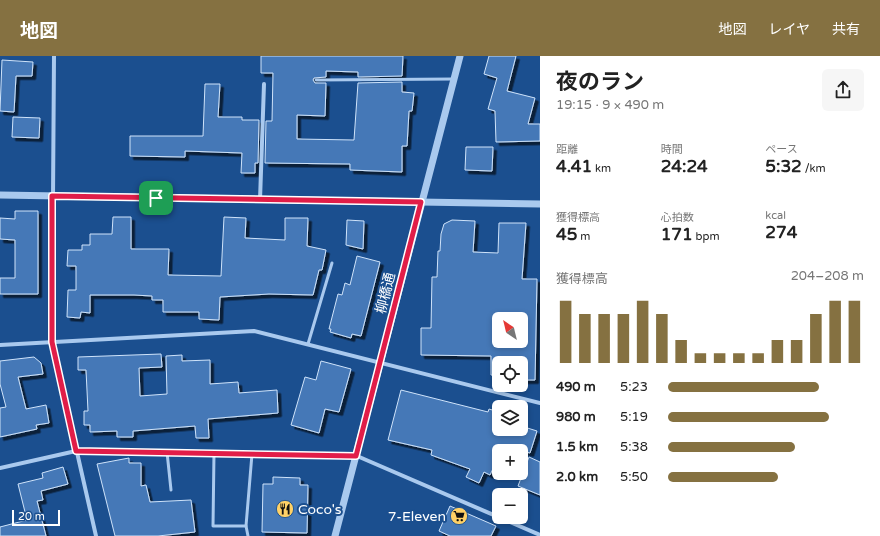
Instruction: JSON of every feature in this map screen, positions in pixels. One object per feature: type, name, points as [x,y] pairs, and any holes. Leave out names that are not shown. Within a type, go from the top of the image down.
[{"type":"street","points":[[54,56],[52,342],[96,536]]},
{"type":"street","name":"柳橋通","points":[[335,536],[460,56]]},
{"type":"street","points":[[260,200],[264,84]]},
{"type":"street","points":[[0,195],[540,204]]},
{"type":"street","points":[[0,345],[254,331],[540,403]]},
{"type":"street","points":[[0,468],[76,451],[356,456],[540,535]]},
{"type":"lane","points":[[316,80],[454,79]]},
{"type":"lane","points":[[308,344],[332,263]]},
{"type":"lane","points":[[167,452],[171,490]]},
{"type":"lane","points":[[214,453],[214,526],[246,526]]},
{"type":"lane","points":[[248,536],[246,526],[252,454]]},
{"type":"building","points":[[261,56],[403,56],[402,76],[358,77],[358,72],[326,71],[326,77],[314,78],[313,80],[315,83],[326,83],[325,116],[297,115],[297,139],[354,140],[358,83],[402,82],[402,92],[414,93],[412,111],[409,111],[407,146],[402,146],[402,172],[350,170],[350,164],[265,163],[266,121],[272,121],[273,73],[261,73]]},
{"type":"building","points":[[489,56],[516,56],[507,91],[535,98],[528,124],[540,124],[540,141],[496,142],[495,111],[488,109],[497,78],[484,74]]},
{"type":"building","points":[[2,60],[33,62],[32,76],[16,76],[14,112],[0,111]]},
{"type":"building","points":[[205,84],[220,84],[218,117],[242,117],[242,120],[259,120],[258,163],[255,163],[255,173],[241,173],[242,153],[185,151],[185,157],[130,156],[130,136],[203,136]]},
{"type":"building","points":[[13,117],[40,118],[39,138],[12,137]]},
{"type":"building","points":[[466,147],[493,147],[492,171],[465,170]]},
{"type":"building","points":[[15,211],[38,211],[38,294],[0,294],[0,278],[15,278],[15,240],[0,239],[0,218],[15,219]]},
{"type":"building","points":[[113,217],[131,217],[131,249],[169,249],[168,275],[221,276],[224,217],[246,218],[245,238],[285,240],[285,218],[308,218],[307,246],[326,250],[322,270],[319,270],[313,295],[269,294],[220,297],[219,320],[199,319],[199,312],[163,312],[163,300],[152,300],[152,296],[134,295],[90,295],[90,313],[81,312],[80,318],[67,317],[68,290],[76,290],[76,266],[67,266],[68,250],[82,250],[82,245],[90,245],[90,234],[112,234]]},
{"type":"building","points":[[347,220],[364,221],[363,249],[346,245]]},
{"type":"building","points":[[452,220],[475,221],[473,252],[498,253],[499,223],[526,223],[522,279],[537,279],[535,380],[528,380],[528,356],[492,356],[492,375],[491,356],[421,355],[421,328],[431,328],[432,277],[437,277],[438,251],[440,251],[441,234],[444,224]]},
{"type":"building","points":[[357,256],[380,262],[361,336],[352,334],[351,338],[330,332],[331,329],[329,329],[338,294],[342,295],[345,283],[350,285]]},
{"type":"building","points":[[161,354],[162,367],[139,368],[140,396],[167,394],[166,356],[182,355],[182,361],[210,360],[210,384],[238,382],[239,393],[277,390],[278,413],[208,419],[209,438],[196,438],[195,426],[133,431],[133,437],[117,437],[117,431],[90,432],[90,425],[84,425],[84,411],[88,411],[86,370],[78,370],[78,357]]},
{"type":"building","points":[[34,357],[41,363],[43,374],[18,377],[26,409],[46,405],[49,423],[36,425],[37,429],[0,437],[0,408],[6,407],[0,384],[0,361]]},
{"type":"building","points":[[321,361],[351,369],[339,412],[325,409],[319,433],[291,425],[305,377],[316,380]]},
{"type":"building","points":[[401,390],[488,412],[489,409],[492,410],[492,436],[528,436],[528,428],[537,431],[530,453],[528,452],[528,444],[492,444],[492,471],[490,475],[484,472],[479,483],[466,477],[470,469],[431,455],[432,450],[388,440]]},
{"type":"building","points":[[529,457],[540,462],[540,495],[528,490],[528,488],[518,486],[520,480],[528,480]]},
{"type":"building","points":[[129,458],[129,463],[141,463],[141,486],[146,485],[150,502],[191,500],[195,532],[158,536],[115,536],[97,464]]},
{"type":"building","points":[[63,467],[68,484],[41,491],[43,500],[37,501],[46,536],[0,536],[0,527],[27,520],[18,484],[43,478],[42,473]]},
{"type":"building","name":"Coco's","points":[[273,477],[300,478],[300,485],[308,485],[307,533],[262,532],[263,484],[273,484]]},
{"type":"building","name":"7-Eleven","points":[[450,506],[496,526],[491,536],[450,536],[439,531]]},
{"type":"place","name":"Coco's","points":[[285,509]]},
{"type":"place","name":"7-Eleven","points":[[459,516]]},
{"type":"route","points":[[52,196],[156,198],[421,202],[356,456],[76,451],[52,342],[52,196]]}]
